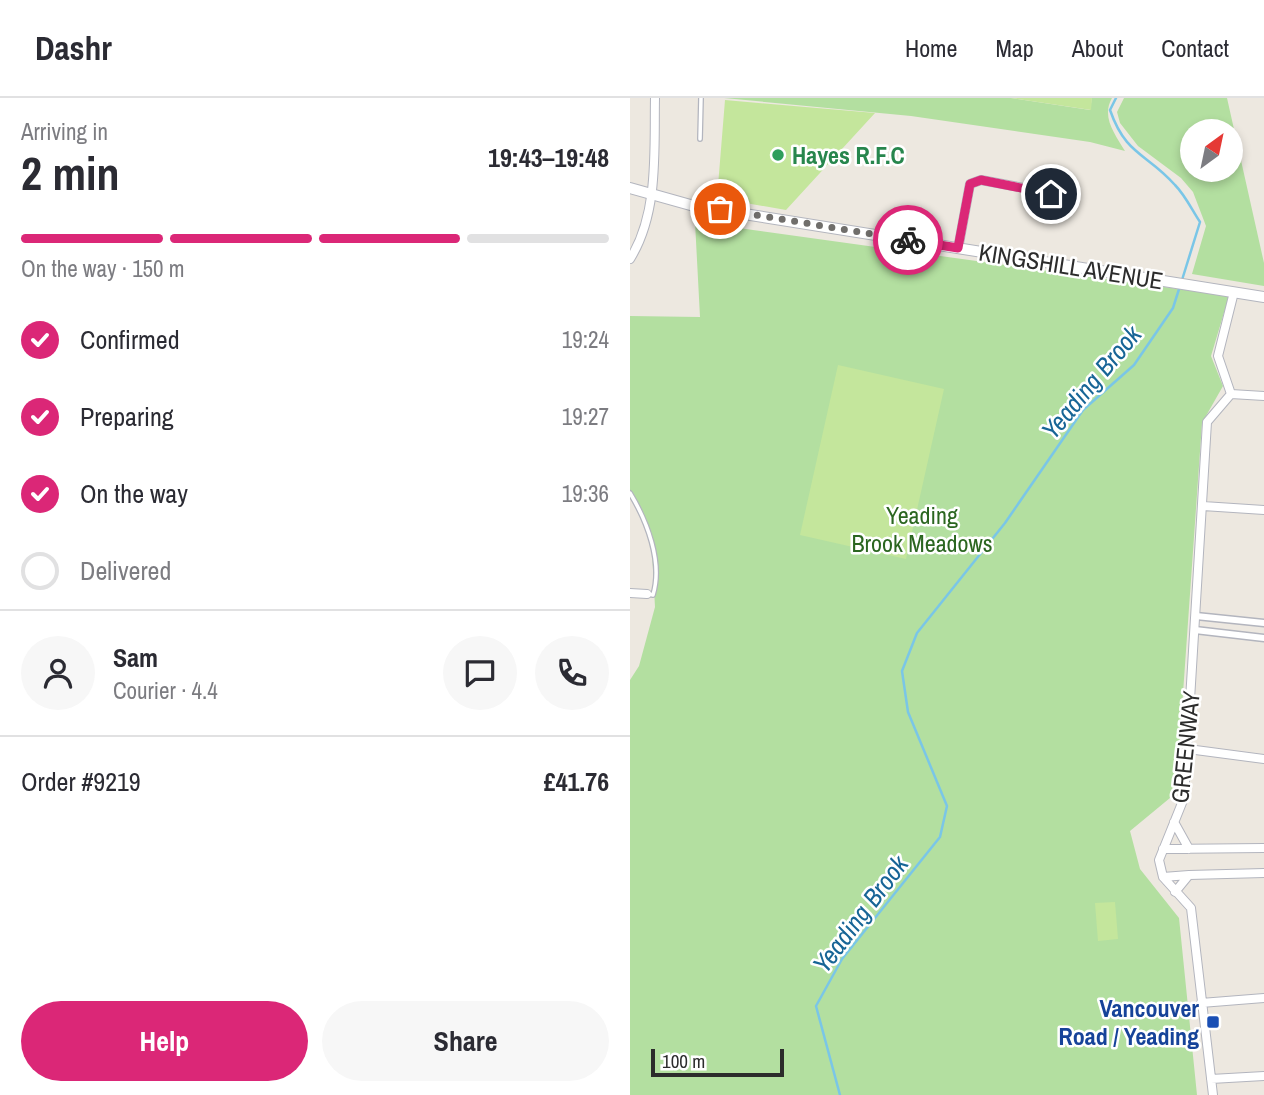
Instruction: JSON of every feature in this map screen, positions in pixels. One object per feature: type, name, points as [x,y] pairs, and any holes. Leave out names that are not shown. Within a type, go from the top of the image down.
[{"type":"street","points":[[630,259],[637,247],[651,194],[654,98]]},
{"type":"street","points":[[958,248],[970,184],[981,180],[1051,194]]},
{"type":"street","name":"KINGSHILL AVENUE","points":[[630,188],[694,206],[1264,298]]},
{"type":"street","points":[[1234,292],[1218,356],[1231,394],[1264,396]]},
{"type":"street","name":"GREENWAY","points":[[1163,877],[1159,860],[1184,798],[1207,422],[1231,394]]},
{"type":"street","points":[[1203,506],[1264,510]]},
{"type":"street","points":[[630,593],[647,594]]},
{"type":"street","points":[[1196,616],[1264,623]]},
{"type":"street","points":[[1195,630],[1264,638]]},
{"type":"street","points":[[1188,749],[1264,759]]},
{"type":"street","points":[[1174,822],[1189,849]]},
{"type":"street","points":[[1163,849],[1264,848]]},
{"type":"street","points":[[1163,877],[1264,873]]},
{"type":"street","points":[[1175,892],[1189,875]]},
{"type":"street","points":[[1163,877],[1191,908],[1213,1095]]},
{"type":"street","points":[[1201,1003],[1264,998]]},
{"type":"street","points":[[1211,1079],[1264,1076]]},
{"type":"lane","points":[[700,139],[701,98]]},
{"type":"lane","points":[[630,493],[643,515],[654,560],[656,586],[653,595],[647,594]]},
{"type":"green space","points":[[724,98],[1011,98],[1090,110],[1092,98],[1112,98],[1109,119],[1125,151],[1090,142],[911,116]]},
{"type":"green space","points":[[1011,98],[1092,98],[1091,110]]},
{"type":"green space","points":[[1124,98],[1227,98],[1232,119],[1180,119],[1180,177],[1138,146],[1120,123],[1117,112]]},
{"type":"green space","name":"Hayes R.F.C","points":[[725,100],[875,113],[786,210],[717,198]]},
{"type":"green space","points":[[1243,169],[1264,263],[1264,286],[1192,274],[1206,226],[1193,192],[1184,182],[1243,182]]},
{"type":"green space","name":"Yeading Brook Meadows","points":[[695,222],[1229,296],[1211,356],[1223,386],[1202,423],[1176,793],[1130,831],[1140,869],[1179,918],[1197,1095],[630,1095],[630,680],[639,666],[655,607],[651,534],[630,494],[630,316],[700,317]]},
{"type":"green space","points":[[838,365],[944,389],[906,559],[800,535]]},
{"type":"green space","points":[[1115,902],[1118,939],[1098,941],[1095,903]]},
{"type":"waterway","name":"Yeading Brook","points":[[1116,98],[1110,110],[1123,137],[1179,189],[1200,222],[1182,280]]},
{"type":"waterway","name":"Yeading Brook","points":[[840,1095],[816,1006],[842,959],[940,837],[947,806],[908,712],[902,671],[917,633],[1005,523],[1083,410],[1134,365],[1173,308],[1180,286]]},
{"type":"way so far","points":[[720,209],[908,240]]},
{"type":"place","name":"Hayes R.F.C","points":[[778,155]]},
{"type":"place","name":"Vancouver Road / Yeading","points":[[1213,1022]]},
{"type":"route","points":[[908,240],[958,248],[970,184],[981,180],[1051,194]]}]
